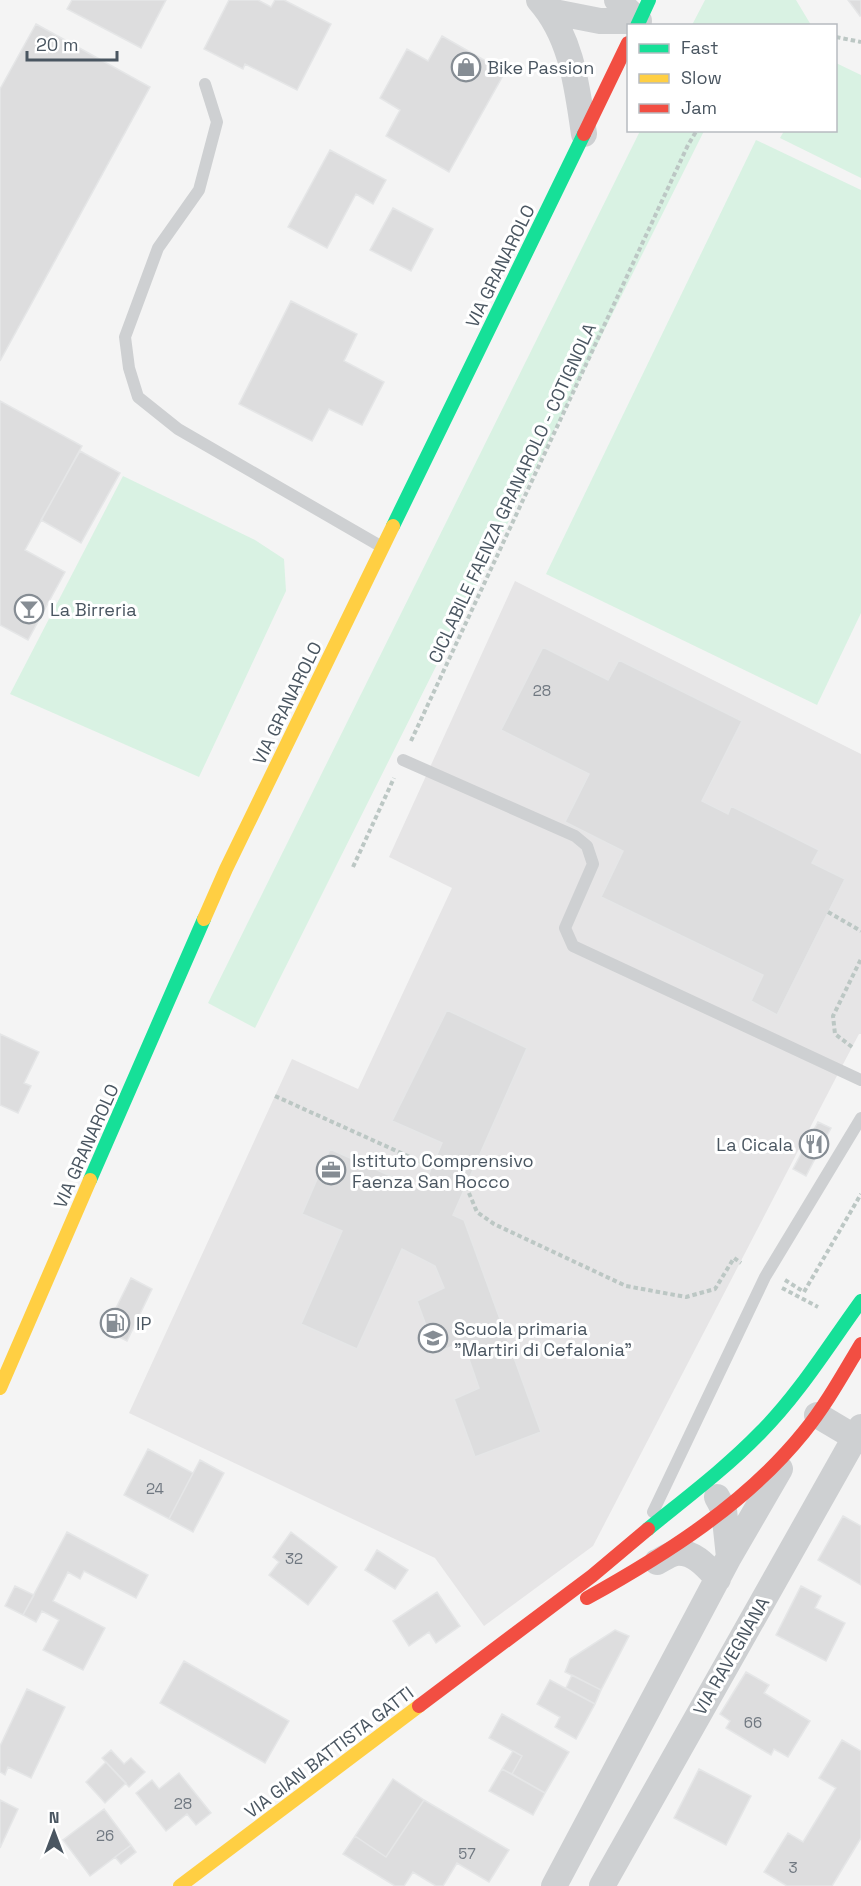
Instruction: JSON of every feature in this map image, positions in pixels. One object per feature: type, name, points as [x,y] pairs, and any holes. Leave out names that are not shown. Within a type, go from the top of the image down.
[{"type":"main road","name":"VIA GRANAROLO","points":[[0,1388],[226,869],[627,45]]},
{"type":"main road","points":[[710,1479],[761,1432],[804,1380],[861,1301]]},
{"type":"main road","points":[[724,1510],[756,1483],[793,1446],[817,1415],[861,1344]]},
{"type":"main road","name":"VIA GIAN BATTISTA GATTI","points":[[180,1886],[592,1576],[710,1479]]},
{"type":"main road","name":"VIA GIAN BATTISTA GATTI","points":[[498,1646],[643,1568],[724,1510]]},
{"type":"street","points":[[617,0],[638,22]]},
{"type":"street","points":[[544,6],[600,21],[638,22]]},
{"type":"street","points":[[544,6],[573,62],[584,134]]},
{"type":"street","points":[[817,1415],[859,1435]]},
{"type":"street","name":"VIA RAVEGNANA","points":[[602,1886],[859,1435]]},
{"type":"street","points":[[554,1886],[723,1568],[793,1446]]},
{"type":"street","points":[[710,1479],[724,1510],[723,1568]]},
{"type":"street","points":[[643,1568],[676,1553],[691,1555],[703,1563],[723,1568]]},
{"type":"lane","points":[[205,84],[217,122],[199,190],[158,248],[125,337],[129,368],[138,397],[178,429],[383,548]]},
{"type":"lane","points":[[403,760],[575,836],[587,846],[593,864],[565,928],[573,946],[861,1080]]},
{"type":"lane","points":[[644,1532],[765,1277],[861,1118]]},
{"type":"path","points":[[837,37],[861,42]]},
{"type":"path","name":"CICLABILE FAENZA GRANAROLO - COTIGNOLA","points":[[353,867],[688,145],[697,132]]},
{"type":"path","points":[[828,912],[861,931]]},
{"type":"path","points":[[852,1047],[835,1034],[833,1016],[861,959]]},
{"type":"path","points":[[275,1096],[432,1167]]},
{"type":"path","points":[[466,1186],[477,1212],[494,1224],[626,1286],[686,1297],[715,1289],[734,1258],[741,1263]]},
{"type":"path","points":[[781,1278],[804,1292],[861,1194]]},
{"type":"path","points":[[779,1286],[822,1309]]},
{"type":"shaded area","name":"Scuola primaria \"Martiri di Cefalonia\"","points":[[515,581],[861,754],[861,1034],[840,1070],[593,1546],[484,1626],[435,1558],[129,1413],[292,1059],[358,1089],[452,888],[389,857]]},
{"type":"green space","points":[[705,0],[796,0],[810,24],[693,24]]},
{"type":"green space","points":[[837,63],[861,75],[861,178],[780,138],[783,132],[837,132]]},
{"type":"green space","points":[[640,132],[703,132],[255,1028],[208,1003]]},
{"type":"green space","points":[[756,140],[861,190],[861,613],[817,705],[546,574]]},
{"type":"green space","points":[[123,476],[255,540],[284,559],[286,591],[199,777],[10,694]]},
{"type":"building","points":[[72,0],[166,0],[141,48],[67,9]]},
{"type":"building","points":[[229,0],[258,0],[271,7],[275,0],[284,0],[331,24],[297,90],[245,64],[243,69],[204,49]]},
{"type":"building","points":[[848,0],[861,0],[860,16]]},
{"type":"building","points":[[36,24],[150,87],[0,361],[0,89]]},
{"type":"building","points":[[442,36],[505,72],[449,172],[386,136],[400,110],[380,98],[407,49],[428,61]]},
{"type":"building","points":[[330,150],[386,180],[373,204],[356,194],[327,248],[288,227]]},
{"type":"building","points":[[393,208],[433,229],[411,271],[370,250]]},
{"type":"building","points":[[291,301],[357,334],[344,361],[384,382],[362,425],[329,409],[312,441],[239,404]]},
{"type":"building","points":[[0,401],[82,446],[25,550],[65,572],[28,640],[0,625]]},
{"type":"building","points":[[80,451],[120,473],[81,543],[41,520]]},
{"type":"building","points":[[543,647],[608,680],[619,660],[742,721],[702,801],[728,814],[731,806],[819,850],[812,863],[845,879],[777,1015],[751,1001],[763,975],[601,897],[623,851],[565,822],[589,774],[501,730]]},
{"type":"building","points":[[447,1010],[527,1048],[453,1215],[464,1220],[541,1432],[475,1457],[454,1399],[479,1388],[463,1342],[436,1353],[417,1301],[444,1288],[435,1266],[402,1249],[357,1349],[301,1324],[342,1231],[302,1214],[330,1149],[422,1190],[442,1143],[392,1121]]},
{"type":"building","points":[[0,1034],[39,1052],[24,1083],[31,1086],[18,1113],[0,1105]]},
{"type":"building","points":[[818,1122],[831,1128],[806,1176],[793,1169]]},
{"type":"building","points":[[131,1278],[152,1289],[127,1341],[105,1330]]},
{"type":"building","points":[[148,1449],[193,1473],[169,1519],[124,1495]]},
{"type":"building","points":[[200,1460],[224,1473],[193,1532],[169,1519]]},
{"type":"building","points":[[843,1516],[861,1526],[861,1585],[818,1560]]},
{"type":"building","points":[[67,1532],[148,1575],[136,1598],[84,1571],[80,1579],[68,1572],[53,1601],[105,1628],[83,1670],[43,1650],[59,1620],[42,1611],[36,1622],[23,1615]]},
{"type":"building","points":[[291,1532],[337,1567],[308,1605],[269,1575],[279,1562],[273,1557]]},
{"type":"building","points":[[377,1550],[408,1570],[395,1589],[365,1570]]},
{"type":"building","points":[[15,1586],[34,1595],[23,1615],[5,1606]]},
{"type":"building","points":[[801,1586],[821,1596],[815,1608],[845,1623],[826,1661],[776,1635]]},
{"type":"building","points":[[437,1592],[460,1626],[436,1643],[429,1632],[409,1646],[393,1621]]},
{"type":"building","points":[[615,1630],[629,1636],[601,1690],[565,1672],[570,1659]]},
{"type":"building","points":[[184,1661],[289,1721],[265,1763],[160,1703]]},
{"type":"building","points":[[746,1672],[769,1685],[764,1693],[810,1721],[788,1757],[774,1749],[771,1755],[726,1728],[730,1721],[720,1714]]},
{"type":"building","points":[[572,1675],[601,1690],[595,1704],[566,1688]]},
{"type":"building","points":[[550,1680],[595,1704],[576,1739],[555,1727],[560,1717],[537,1704]]},
{"type":"building","points":[[27,1689],[65,1707],[31,1778],[8,1767],[5,1775],[0,1772],[0,1746]]},
{"type":"building","points":[[502,1714],[569,1752],[545,1793],[512,1774],[522,1756],[489,1738]]},
{"type":"building","points":[[842,1740],[861,1751],[861,1838],[832,1886],[787,1886],[764,1872],[788,1833],[803,1842],[836,1788],[819,1778]]},
{"type":"building","points":[[111,1750],[124,1764],[131,1758],[145,1772],[129,1787],[102,1758]]},
{"type":"building","points":[[513,1751],[522,1756],[512,1774],[502,1769]]},
{"type":"building","points":[[106,1762],[126,1783],[105,1803],[86,1782]]},
{"type":"building","points":[[502,1769],[545,1793],[533,1815],[489,1791]]},
{"type":"building","points":[[699,1769],[751,1796],[726,1845],[674,1818]]},
{"type":"building","points":[[179,1773],[211,1813],[196,1825],[187,1814],[166,1831],[136,1793],[152,1780],[159,1789]]},
{"type":"building","points":[[393,1779],[424,1800],[386,1857],[355,1836]]},
{"type":"building","points":[[0,1800],[18,1809],[0,1848]]},
{"type":"building","points":[[424,1800],[509,1850],[489,1882],[457,1863],[443,1886],[436,1886],[413,1872],[404,1886],[395,1886],[343,1854],[355,1836],[386,1857]]},
{"type":"building","points":[[104,1809],[131,1845],[90,1876],[63,1840]]},
{"type":"building","points":[[131,1845],[136,1852],[121,1864],[115,1857]]},
{"type":"traffic: fast","points":[[638,24],[649,0]]},
{"type":"traffic: fast","points":[[393,526],[584,134]]},
{"type":"traffic: fast","points":[[90,1180],[204,919]]},
{"type":"traffic: fast","points":[[648,1529],[706,1482],[760,1433],[801,1386],[861,1301]]},
{"type":"traffic: slow","points":[[204,919],[226,869],[393,526]]},
{"type":"traffic: slow","points":[[0,1388],[90,1180]]},
{"type":"traffic: slow","points":[[180,1886],[419,1706]]},
{"type":"traffic: jam","points":[[584,134],[627,45]]},
{"type":"traffic: jam","points":[[587,1598],[646,1564],[703,1526],[757,1482],[812,1422],[861,1344]]},
{"type":"traffic: jam","points":[[419,1706],[592,1576],[648,1529]]},
{"type":"place","name":"Bike Passion","points":[[466,67]]},
{"type":"place","name":"La Birreria","points":[[29,609]]},
{"type":"place","name":"La Cicala","points":[[814,1144]]},
{"type":"place","name":"Istituto Comprensivo Faenza San Rocco","points":[[331,1170]]},
{"type":"place","name":"IP","points":[[115,1323]]},
{"type":"place","name":"Scuola primaria \"Martiri di Cefalonia\"","points":[[433,1338]]}]
